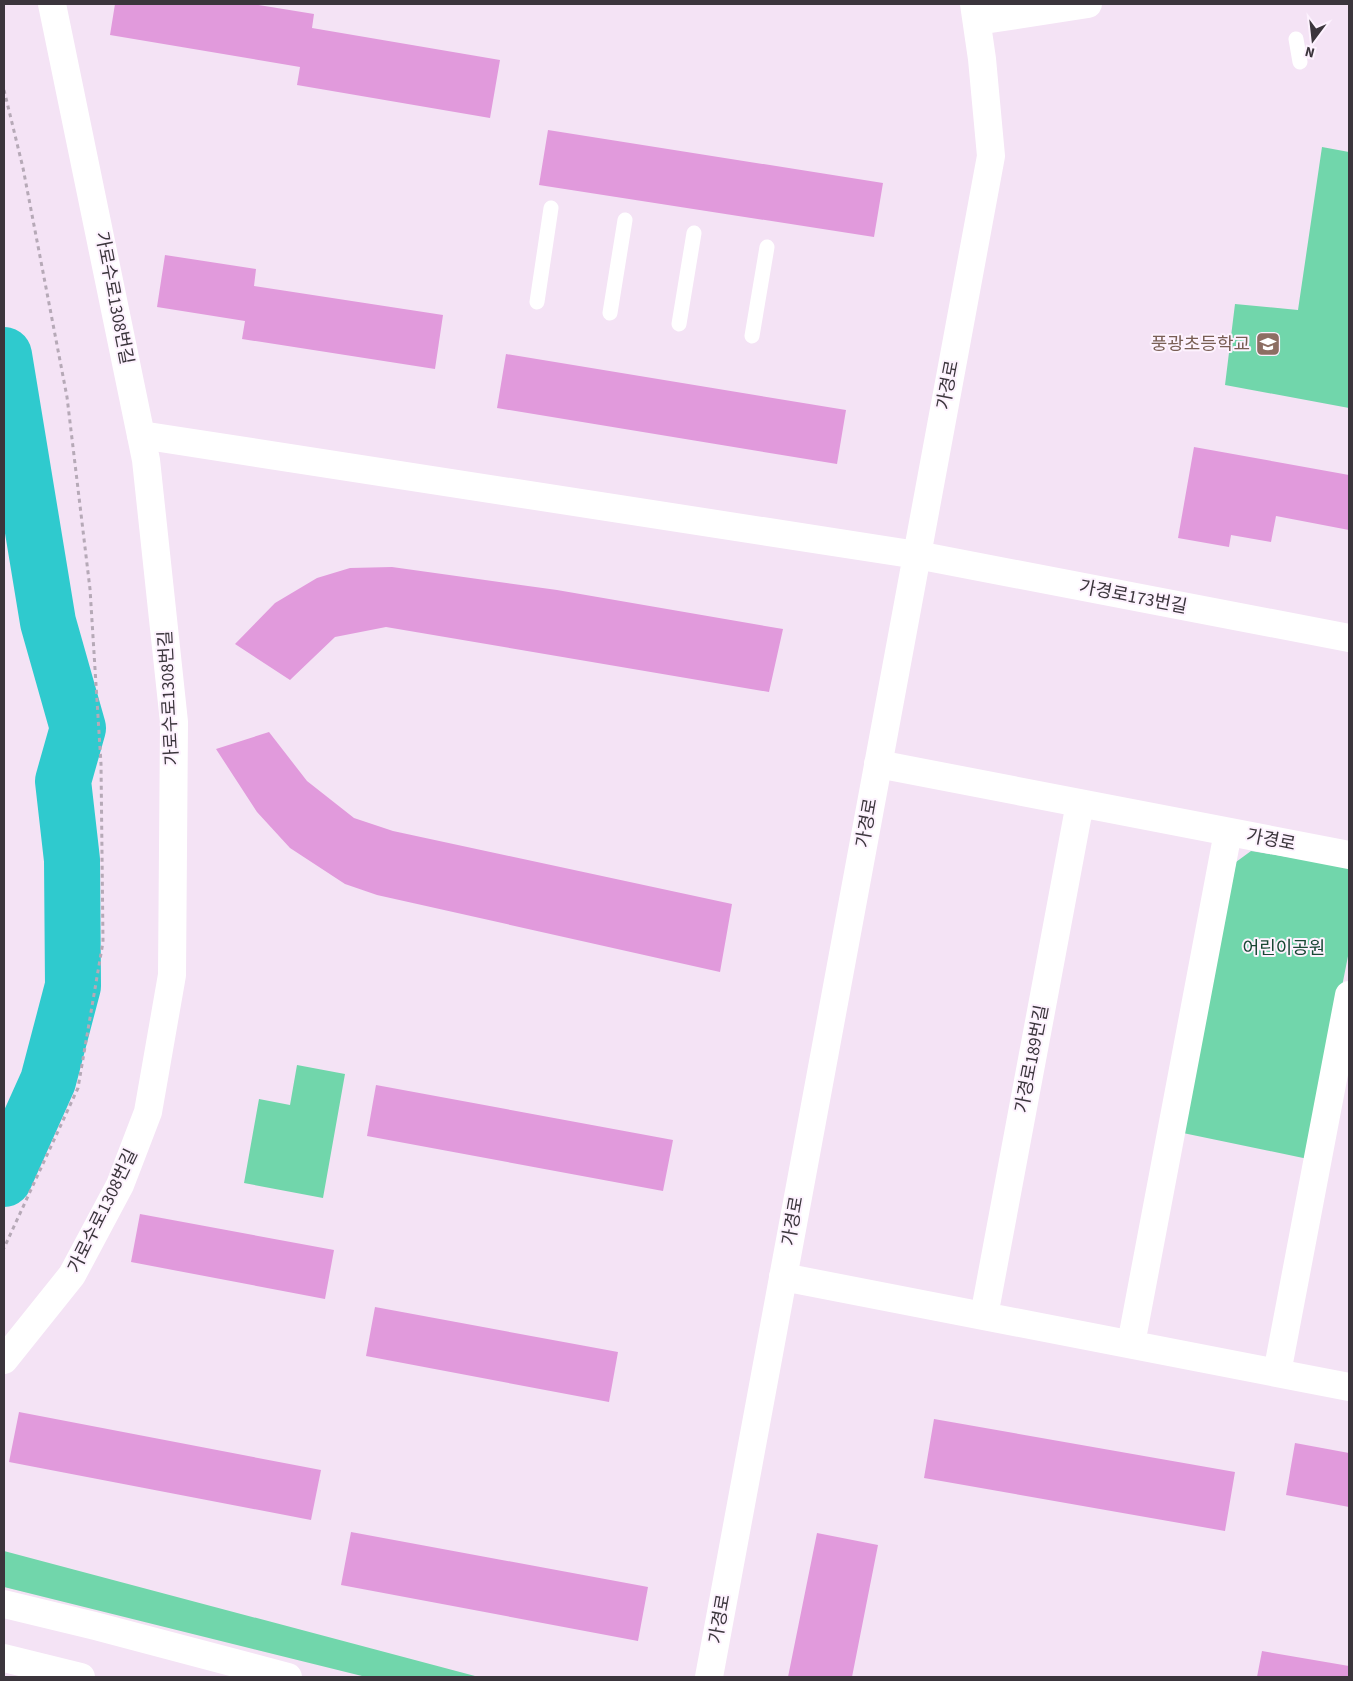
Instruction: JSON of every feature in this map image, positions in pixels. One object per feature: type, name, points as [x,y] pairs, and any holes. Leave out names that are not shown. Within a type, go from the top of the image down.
[{"type":"street","name":"가로수로1308번길","points":[[4,1360],[72,1276],[120,1184],[148,1112],[172,975],[174,722],[151,499],[141,435],[52,4]]},
{"type":"street","points":[[975,13],[1088,4]]},
{"type":"street","name":"가경로","points":[[709,1677],[991,156],[975,13]]},
{"type":"street","name":"가경로173번길","points":[[141,435],[917,555],[1349,638]]},
{"type":"street","name":"가경로","points":[[878,764],[1349,855]]},
{"type":"street","name":"가경로189번길","points":[[984,1316],[1080,803]]},
{"type":"street","points":[[1131,1344],[1228,832]]},
{"type":"street","points":[[1277,1373],[1349,995]]},
{"type":"street","points":[[783,1277],[1349,1387]]},
{"type":"street","points":[[4,1604],[288,1677]]},
{"type":"street","points":[[4,1658],[81,1677]]},
{"type":"lane","points":[[1296,39],[1300,62]]},
{"type":"lane","points":[[537,302],[551,208]]},
{"type":"lane","points":[[610,314],[625,220]]},
{"type":"lane","points":[[679,324],[694,233]]},
{"type":"lane","points":[[752,336],[767,247]]},
{"type":"path","points":[[4,90],[22,168],[67,397],[90,589],[101,764],[103,942],[78,1088],[4,1248]]},
{"type":"green space","points":[[1322,147],[1349,152],[1349,408],[1225,385],[1235,304],[1298,310]]},
{"type":"green space","name":"어린이공원","points":[[1251,851],[1349,867],[1349,951],[1308,1159],[1183,1133],[1236,862]]},
{"type":"green space","points":[[297,1065],[345,1074],[323,1198],[244,1183],[259,1099],[290,1105]]},
{"type":"green space","points":[[4,1551],[481,1677],[366,1677],[4,1587]]},
{"type":"building","points":[[115,4],[252,4],[314,14],[312,28],[500,60],[490,118],[297,85],[300,67],[110,35]]},
{"type":"building","points":[[548,130],[883,183],[874,237],[539,185]]},
{"type":"building","points":[[165,255],[256,269],[254,286],[443,315],[435,369],[242,339],[245,321],[157,307]]},
{"type":"building","points":[[506,354],[846,410],[837,464],[497,408]]},
{"type":"building","points":[[1194,447],[1349,475],[1349,530],[1276,516],[1271,542],[1231,535],[1229,547],[1178,538]]},
{"type":"building","points":[[392,567],[557,590],[783,629],[769,692],[386,627],[335,637],[290,680],[235,644],[275,603],[317,578],[350,568]]},
{"type":"building","points":[[269,732],[307,781],[354,818],[393,831],[732,904],[720,972],[377,895],[345,884],[290,848],[257,812],[216,749]]},
{"type":"building","points":[[376,1085],[673,1140],[663,1191],[367,1136]]},
{"type":"building","points":[[140,1214],[334,1250],[325,1299],[131,1262]]},
{"type":"building","points":[[375,1307],[618,1352],[609,1402],[366,1356]]},
{"type":"building","points":[[19,1412],[321,1470],[311,1520],[9,1462]]},
{"type":"building","points":[[934,1419],[1235,1472],[1225,1531],[924,1478]]},
{"type":"building","points":[[1295,1443],[1349,1453],[1349,1507],[1286,1495]]},
{"type":"building","points":[[351,1532],[648,1587],[638,1641],[341,1585]]},
{"type":"building","points":[[817,1533],[878,1545],[852,1677],[788,1677]]},
{"type":"building","points":[[1262,1651],[1349,1666],[1349,1677],[1257,1677]]},
{"type":"waterway","points":[[4,355],[48,622],[78,728],[63,781],[72,860],[73,986],[48,1081],[4,1179]]},
{"type":"place","name":"풍광초등학교","points":[[1268,344]]}]
